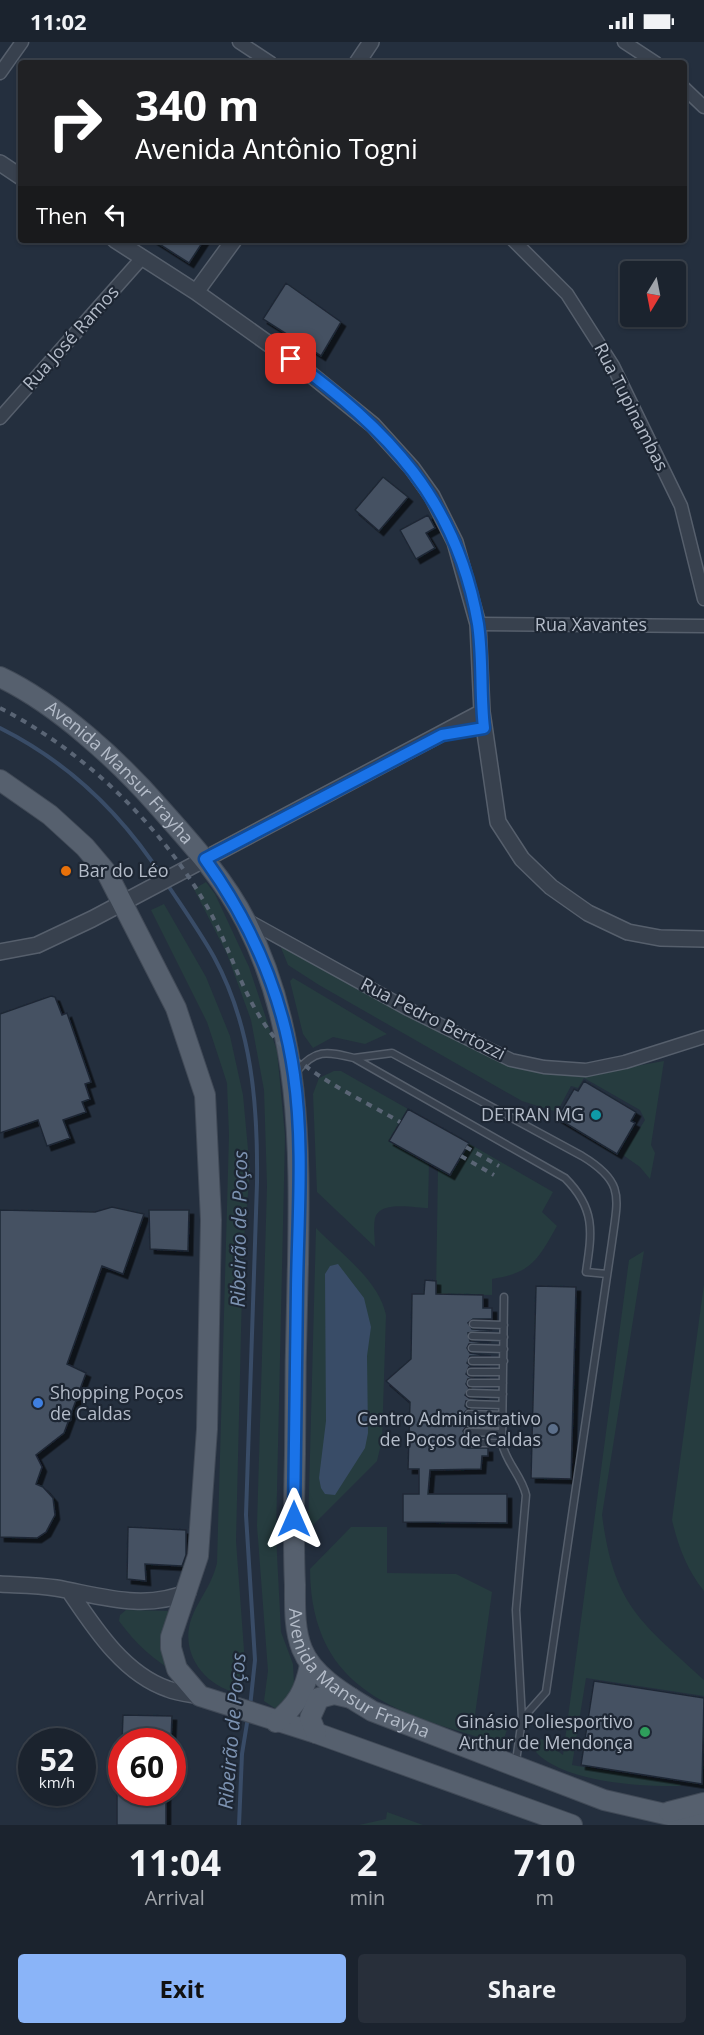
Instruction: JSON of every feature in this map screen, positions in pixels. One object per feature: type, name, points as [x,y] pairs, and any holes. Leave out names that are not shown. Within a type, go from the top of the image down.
[{"type":"main road","name":"Avenida Mansur Frayha","points":[[0,677],[15,684],[62,717],[102,751],[144,789],[205,859],[244,918],[277,999],[294,1075],[299,1192],[295,1383],[296,1618],[301,1647],[310,1665],[351,1698],[372,1711],[604,1800],[704,1823]]},
{"type":"main road","points":[[0,780],[50,814],[85,847],[107,873],[176,1008],[205,1095],[212,1220],[207,1430],[198,1556],[188,1592],[176,1619],[171,1648],[177,1669],[209,1699],[272,1721],[316,1733],[572,1825]]},
{"type":"main road","points":[[272,1721],[300,1700],[306,1686],[310,1665]]},
{"type":"main road","points":[[316,1733],[310,1718],[319,1698],[325,1694],[334,1694],[351,1698]]},
{"type":"main road","points":[[660,1814],[704,1803]]},
{"type":"street","points":[[0,73],[22,42]]},
{"type":"street","points":[[239,42],[266,60]]},
{"type":"street","points":[[359,60],[371,42]]},
{"type":"street","points":[[624,42],[651,60]]},
{"type":"street","points":[[687,91],[704,107]]},
{"type":"street","points":[[0,163],[18,175]]},
{"type":"street","points":[[120,243],[196,292],[304,369],[356,411],[373,425],[412,468],[432,496],[455,542],[478,624],[482,712],[498,822],[522,859],[551,887],[588,913],[628,932],[660,938],[704,939]]},
{"type":"street","points":[[196,292],[232,243]]},
{"type":"street","name":"Rua Tupinambas","points":[[516,243],[567,294],[613,366],[681,506],[704,599]]},
{"type":"street","name":"Rua José Ramos","points":[[0,418],[142,258]]},
{"type":"street","name":"Rua Xavantes","points":[[478,624],[704,626]]},
{"type":"street","points":[[0,952],[11,952],[37,945],[185,870],[482,712]]},
{"type":"street","points":[[442,735],[484,728]]},
{"type":"street","name":"Rua Pedro Bertozzi","points":[[244,918],[406,1008],[511,1060],[544,1067],[586,1070],[625,1062],[704,1037]]},
{"type":"street","points":[[0,1584],[57,1588],[70,1592],[144,1602],[174,1599],[188,1592]]},
{"type":"street","points":[[70,1592],[104,1638],[148,1680],[168,1689],[209,1699]]},
{"type":"lane","points":[[294,1075],[307,1059],[320,1053],[331,1052],[354,1058],[565,1178],[586,1204],[591,1225],[586,1272],[607,1275]]},
{"type":"lane","points":[[354,1058],[392,1053],[604,1169],[613,1182],[616,1196],[607,1275],[546,1692],[522,1719]]},
{"type":"lane","points":[[504,1297],[502,1443],[505,1457],[524,1486],[526,1495],[516,1610],[522,1719],[515,1765]]},
{"type":"lane","points":[[473,1324],[504,1325]]},
{"type":"lane","points":[[472,1336],[504,1337]]},
{"type":"lane","points":[[472,1348],[504,1349]]},
{"type":"lane","points":[[472,1360],[504,1361]]},
{"type":"lane","points":[[471,1372],[503,1372]]},
{"type":"lane","points":[[471,1383],[503,1383]]},
{"type":"lane","points":[[470,1393],[503,1394]]},
{"type":"lane","points":[[470,1404],[502,1405]]},
{"type":"lane","points":[[469,1414],[502,1415]]},
{"type":"lane","points":[[469,1423],[502,1424]]},
{"type":"lane","points":[[468,1432],[502,1433]]},
{"type":"lane","points":[[468,1443],[502,1443]]},
{"type":"green space","points":[[206,882],[215,894],[249,967],[277,1051],[285,1136],[276,1535],[281,1632],[293,1664],[294,1684],[291,1695],[276,1709],[264,1701],[268,1671],[257,1526],[267,1186],[264,1090],[251,1020],[227,954],[194,889]]},
{"type":"green space","points":[[164,904],[206,977],[230,1036],[243,1095],[250,1171],[243,1249],[236,1541],[245,1664],[242,1694],[219,1686],[200,1670],[194,1660],[188,1636],[193,1615],[217,1563],[229,1135],[227,1083],[207,1022],[151,910]]},
{"type":"green space","points":[[277,938],[506,1060],[585,1075],[664,1061],[651,1145],[655,1153],[650,1179],[640,1167],[623,1155],[645,1120],[640,1110],[584,1078],[578,1088],[571,1086],[557,1112],[522,1101],[288,965]]},
{"type":"green space","points":[[293,978],[387,1034],[365,1044],[333,1037],[313,1048],[303,1034],[290,981]]},
{"type":"green space","points":[[334,1071],[341,1071],[408,1109],[390,1140],[429,1163],[428,1208],[391,1207],[378,1212],[374,1222],[375,1247],[317,1192],[313,1094],[319,1078]]},
{"type":"green space","points":[[468,1143],[553,1192],[542,1212],[557,1226],[539,1256],[532,1263],[516,1273],[492,1279],[492,1295],[436,1294],[438,1168],[450,1175]]},
{"type":"green space","points":[[316,1228],[367,1278],[382,1302],[386,1315],[382,1440],[377,1461],[308,1530]]},
{"type":"green space","points":[[644,1251],[602,1515],[607,1546],[623,1592],[647,1626],[704,1680],[704,1696],[586,1678],[572,1765],[681,1786],[604,1781],[564,1770],[548,1762],[536,1752],[537,1741],[542,1739],[563,1755],[629,1260]]},
{"type":"green space","points":[[704,1284],[704,1591],[684,1557],[672,1520]]},
{"type":"green space","points":[[351,1527],[387,1527],[387,1573],[456,1574],[492,1592],[475,1715],[481,1728],[499,1724],[507,1730],[502,1744],[430,1722],[398,1709],[369,1693],[345,1672],[326,1645],[314,1611],[310,1569]]},
{"type":"green space","points":[[126,1610],[174,1611],[179,1674],[154,1658],[125,1629],[119,1621],[120,1615]]},
{"type":"green space","points":[[387,1812],[423,1825],[359,1825],[386,1819]]},
{"type":"water","points":[[338,1264],[364,1298],[371,1327],[367,1356],[368,1433],[365,1448],[335,1495],[325,1494],[319,1478],[326,1421],[325,1274],[330,1266]]},
{"type":"building","points":[[158,243],[202,243],[189,263]]},
{"type":"building","points":[[286,283],[341,322],[321,356],[263,319]]},
{"type":"building","points":[[383,477],[408,497],[379,531],[355,510]]},
{"type":"building","points":[[428,515],[435,528],[426,533],[435,548],[416,559],[400,530]]},
{"type":"building","points":[[51,996],[55,997],[62,1015],[67,1013],[91,1082],[85,1084],[90,1099],[82,1102],[86,1112],[63,1120],[70,1138],[47,1146],[38,1120],[0,1133],[0,1014]]},
{"type":"building","name":"DETRAN MG","points":[[584,1081],[636,1112],[631,1121],[635,1123],[617,1154],[557,1118],[574,1089],[578,1091]]},
{"type":"building","points":[[408,1109],[469,1143],[450,1175],[389,1141]]},
{"type":"building","name":"Shopping Poços de Caldas","points":[[112,1207],[144,1214],[123,1274],[102,1266],[67,1364],[86,1373],[64,1433],[36,1455],[42,1467],[36,1484],[43,1487],[53,1498],[55,1515],[46,1532],[37,1538],[0,1537],[0,1210],[95,1212]]},
{"type":"building","points":[[149,1210],[189,1210],[188,1251],[150,1249]]},
{"type":"building","points":[[425,1280],[436,1281],[436,1294],[483,1295],[483,1308],[492,1308],[492,1319],[473,1319],[468,1323],[472,1329],[492,1330],[468,1333],[470,1341],[491,1342],[469,1344],[467,1348],[470,1353],[491,1356],[470,1356],[467,1363],[471,1366],[490,1367],[469,1367],[466,1374],[470,1377],[490,1378],[468,1379],[466,1384],[469,1388],[465,1395],[469,1398],[489,1399],[466,1401],[465,1406],[468,1409],[464,1413],[466,1427],[463,1431],[466,1437],[485,1438],[467,1438],[463,1444],[467,1448],[488,1448],[488,1456],[482,1456],[481,1469],[430,1470],[428,1494],[507,1494],[507,1523],[403,1522],[403,1494],[419,1494],[419,1469],[408,1469],[410,1402],[386,1381],[411,1359],[412,1294],[424,1294]]},
{"type":"building","name":"Centro Administrativo de Poços de Caldas","points":[[536,1286],[576,1287],[571,1479],[531,1478]]},
{"type":"building","points":[[128,1527],[186,1530],[186,1555],[182,1566],[145,1564],[146,1581],[127,1579]]},
{"type":"building","name":"Ginásio Poliesportivo Arthur de Mendonça","points":[[594,1681],[704,1698],[702,1784],[581,1765]]},
{"type":"building","points":[[123,1715],[172,1716],[172,1728],[123,1728]]},
{"type":"building","points":[[117,1806],[166,1806],[166,1825],[117,1825]]},
{"type":"waterway","name":"Ribeirão de Poços","points":[[0,728],[48,757],[92,792],[130,832],[163,878]]},
{"type":"waterway","name":"Ribeirão de Poços","points":[[167,884],[209,948],[227,984],[245,1039],[254,1096],[257,1183],[246,1515],[255,1660],[250,1707]]},
{"type":"waterway","name":"Ribeirão de Poços","points":[[239,1825],[242,1754],[248,1717]]},
{"type":"railway","points":[[0,708],[30,725],[89,767],[116,791],[165,844],[186,873],[215,921],[257,1013],[282,1046],[309,1069],[400,1122]]},
{"type":"railway","points":[[466,1147],[499,1166]]},
{"type":"railway","points":[[461,1156],[494,1175]]},
{"type":"place","name":"Bar do Léo","points":[[66,871]]},
{"type":"place","name":"DETRAN MG","points":[[596,1115]]},
{"type":"place","name":"Shopping Poços de Caldas","points":[[38,1403]]},
{"type":"place","name":"Centro Administrativo de Poços de Caldas","points":[[553,1429]]},
{"type":"place","name":"Ginásio Poliesportivo Arthur de Mendonça","points":[[645,1732]]},
{"type":"route","points":[[291,359],[373,425],[412,468],[432,496],[455,542],[478,624],[484,728],[442,735],[205,859],[244,918],[254,938],[277,999],[294,1075],[299,1192],[294,1519]]}]
